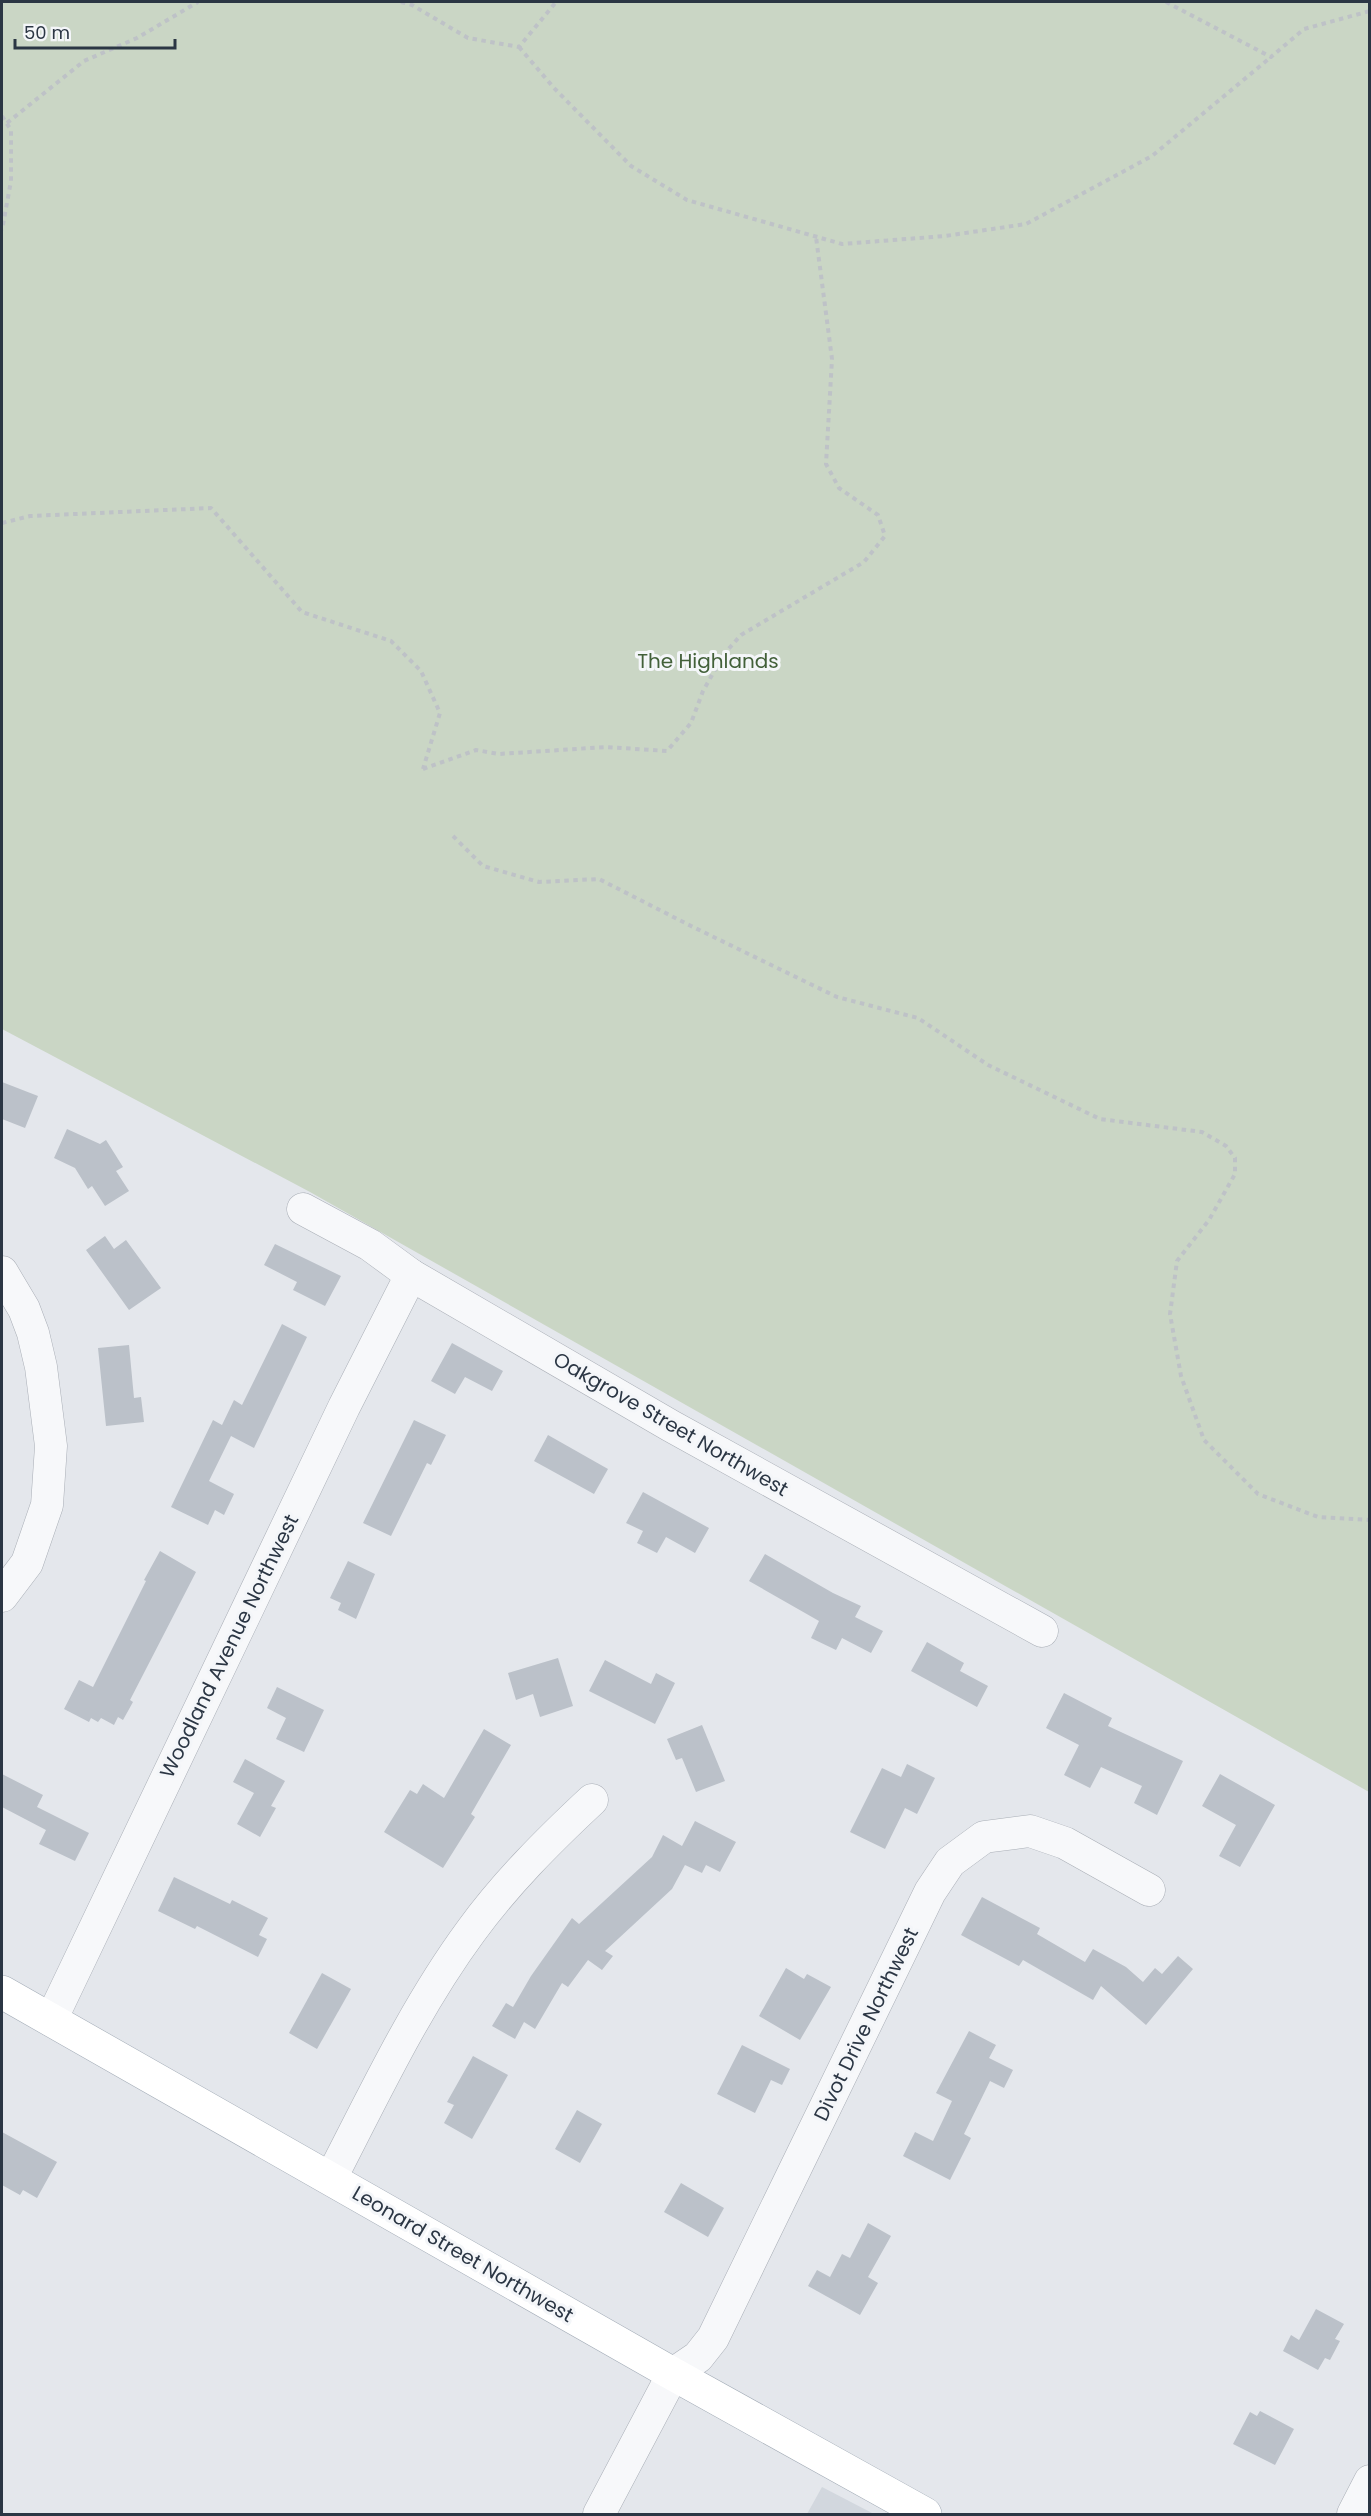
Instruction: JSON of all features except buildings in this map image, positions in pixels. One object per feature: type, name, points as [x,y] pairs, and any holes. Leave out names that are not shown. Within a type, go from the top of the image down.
[{"type":"main road","name":"Leonard Street Northwest","points":[[2,1992],[673,2374],[925,2514]]},
{"type":"street","name":"Oakgrove Street Northwest","points":[[303,1209],[370,1245],[411,1275],[671,1426],[1042,1631]]},
{"type":"street","points":[[2,1272],[24,1309],[33,1333],[41,1367],[51,1446],[47,1505],[27,1563],[2,1596]]},
{"type":"street","name":"Woodland Avenue Northwest","points":[[51,2020],[344,1407],[411,1275]]},
{"type":"street","points":[[331,2178],[440,1975],[471,1929],[526,1863],[592,1800]]},
{"type":"street","name":"Divot Drive Northwest","points":[[673,2374],[698,2357],[713,2338],[930,1892],[950,1862],[984,1837],[1030,1831],[1065,1843],[1149,1890]]},
{"type":"street","points":[[598,2514],[673,2374]]},
{"type":"street","points":[[1353,2514],[1370,2481]]},
{"type":"path","points":[[7,123],[84,61],[136,38],[198,2]]},
{"type":"path","points":[[401,2],[412,5],[468,38],[519,47],[554,88],[631,166],[687,200],[842,244],[945,236],[1026,224],[1152,156],[1304,29],[1370,11]]},
{"type":"path","points":[[519,47],[556,2]]},
{"type":"path","points":[[1166,2],[1271,57]]},
{"type":"path","points":[[2,116],[11,130],[11,181],[2,230]]},
{"type":"path","points":[[2,523],[30,516],[211,508],[302,612],[391,640],[421,671],[441,712],[423,769],[476,750],[499,754],[606,747],[668,752],[691,723],[703,691],[724,654],[741,636],[864,562],[885,536],[878,515],[839,488],[826,464],[832,359],[816,237]]},
{"type":"path","points":[[453,836],[483,866],[539,882],[600,879],[837,997],[918,1018],[988,1065],[1100,1119],[1202,1132],[1226,1146],[1235,1158],[1235,1174],[1209,1220],[1177,1260],[1170,1314],[1181,1376],[1204,1440],[1258,1494],[1317,1517],[1370,1520]]},
{"type":"shaded area","points":[[822,2487],[874,2514],[807,2514]]},
{"type":"green space","name":"The Highlands","points":[[2,2],[1369,2],[1369,1792],[310,1192],[2,1029]]}]
